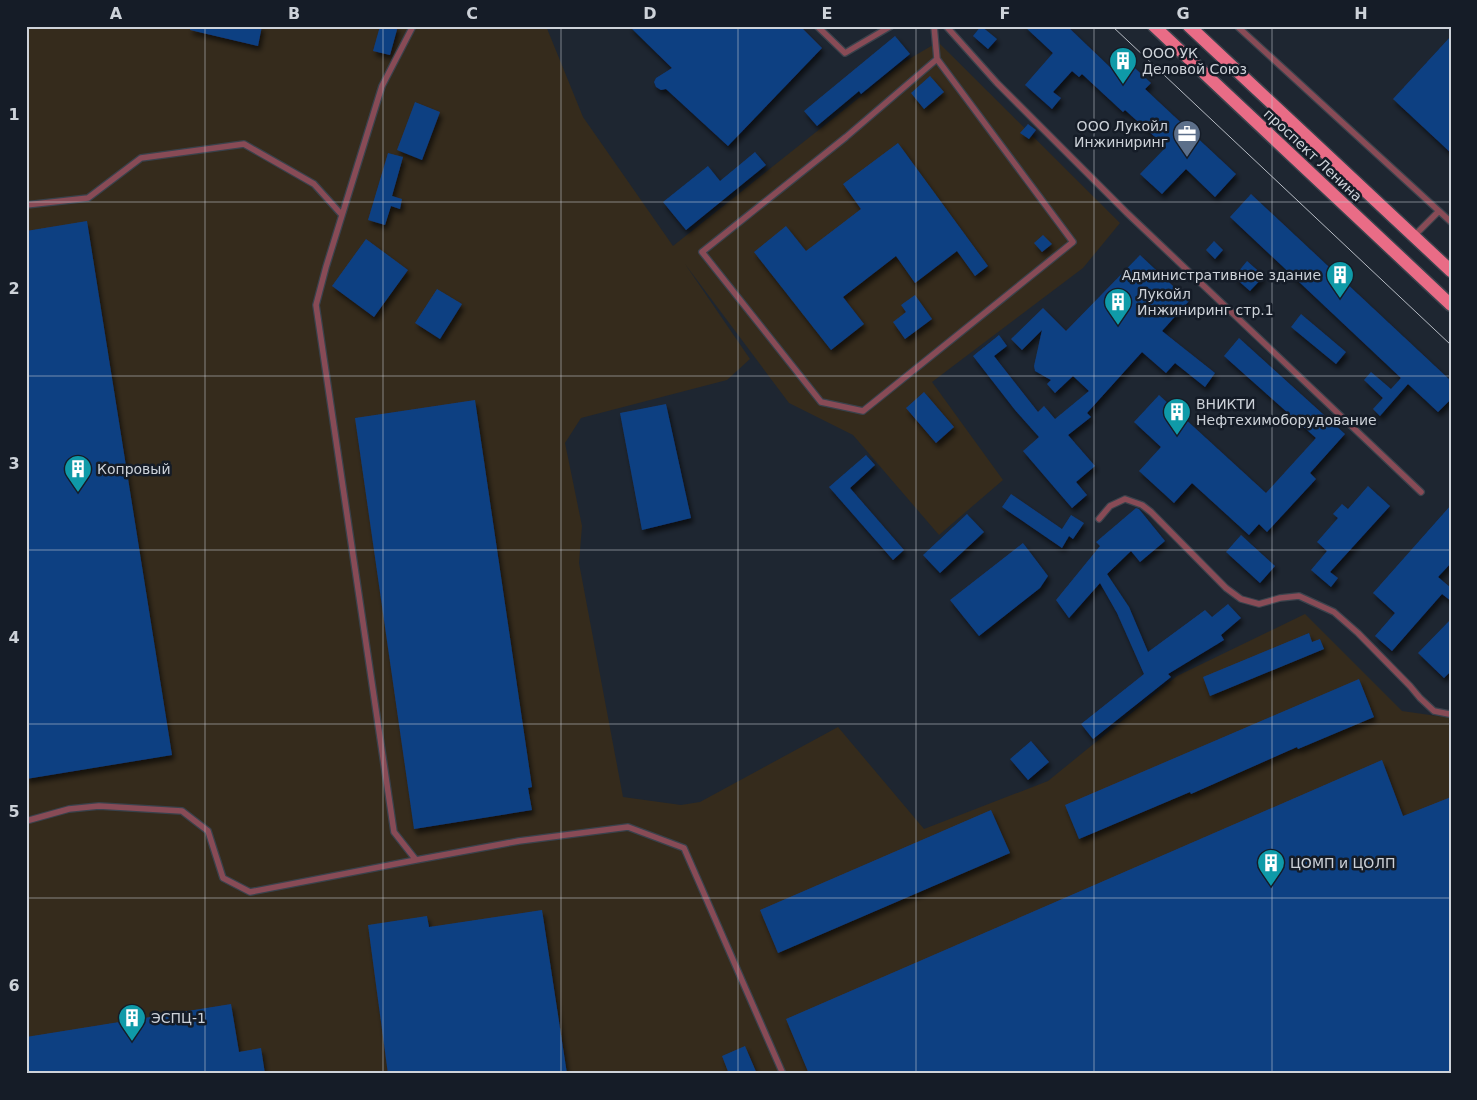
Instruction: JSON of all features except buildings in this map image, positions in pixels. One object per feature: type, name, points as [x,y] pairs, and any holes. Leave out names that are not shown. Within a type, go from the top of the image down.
[{"type":"main road","name":"проспект Ленина","points":[[1154,26],[1451,305]]},
{"type":"main road","name":"проспект Ленина","points":[[1189,26],[1451,271]]},
{"type":"lane","points":[[414,26],[382,86],[316,305],[394,832],[416,860]]},
{"type":"lane","points":[[817,26],[845,53],[891,26]]},
{"type":"lane","points":[[934,26],[937,59],[1073,242],[863,412],[822,402],[702,252],[846,137],[937,59]]},
{"type":"lane","points":[[946,26],[997,83],[1127,213],[1421,492]]},
{"type":"lane","points":[[1239,26],[1238,28],[1451,222]]},
{"type":"lane","points":[[26,205],[88,198],[141,158],[244,144],[314,184],[342,215]]},
{"type":"lane","points":[[1414,236],[1439,211]]},
{"type":"lane","points":[[1446,217],[1451,212]]},
{"type":"lane","points":[[1099,520],[1110,506],[1125,499],[1142,505],[1177,537],[1226,588],[1241,599],[1259,604],[1280,598],[1299,596],[1334,612],[1358,633],[1434,711],[1451,713]]},
{"type":"lane","points":[[26,821],[69,809],[100,806],[182,811],[208,831],[223,878],[250,892],[519,841],[628,827],[684,848],[783,1074]]},
{"type":"shaded area","points":[[26,26],[546,26],[583,117],[673,246],[904,62],[938,42],[1120,223],[1083,268],[932,382],[1003,480],[939,535],[853,435],[789,403],[685,264],[750,359],[727,380],[581,418],[565,443],[582,526],[579,563],[623,797],[681,805],[700,802],[838,727],[924,829],[1048,781],[1177,676],[1305,614],[1402,711],[1451,718],[1451,1074],[26,1074]]},
{"type":"tram line","points":[[1112,26],[1451,345]]},
{"type":"place","name":"ООО УК Деловой Союз","points":[[1123,85]]},
{"type":"place","name":"ООО Лукойл Инжиниринг","points":[[1187,158]]},
{"type":"place","name":"Административное здание","points":[[1340,299]]},
{"type":"place","name":"Лукойл Инжиниринг стр.1","points":[[1118,326]]},
{"type":"place","name":"ВНИКТИ Нефтехимоборудование","points":[[1177,436]]},
{"type":"place","name":"Копровый","points":[[78,493]]},
{"type":"place","name":"ЦОМП и ЦОЛП","points":[[1271,887]]},
{"type":"place","name":"ЭСПЦ-1","points":[[132,1042]]}]
